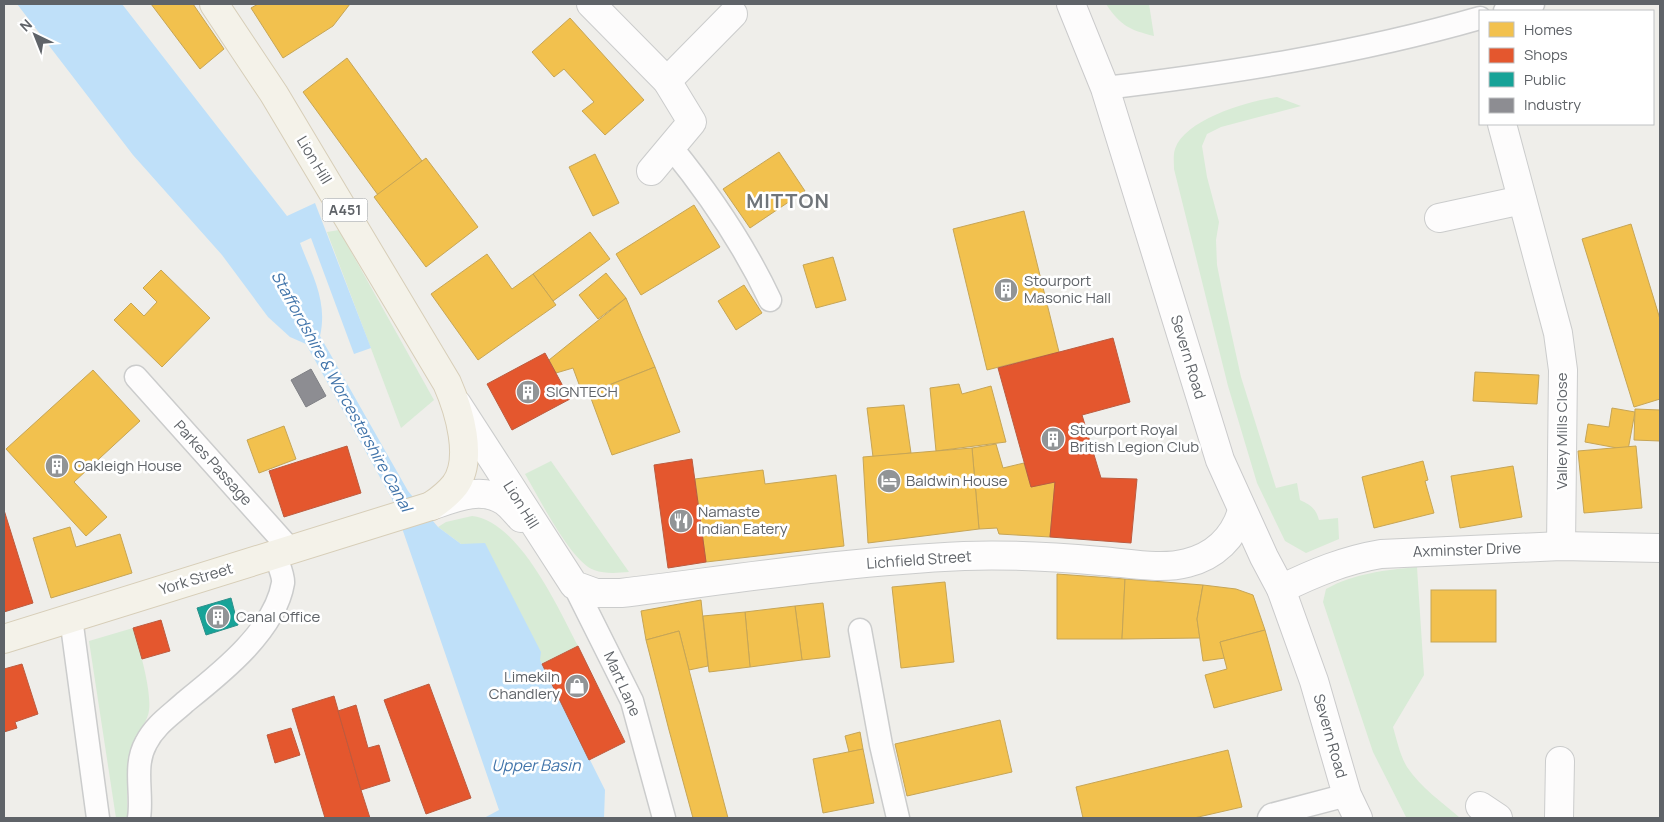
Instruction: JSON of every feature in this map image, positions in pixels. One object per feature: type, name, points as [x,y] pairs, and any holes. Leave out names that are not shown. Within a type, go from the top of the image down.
[{"type":"main road","name":"Lion Hill","points":[[223,6],[448,383],[462,424],[461,470],[456,484],[446,496],[431,506]]},
{"type":"main road","name":"York Street","points":[[4,639],[431,506]]},
{"type":"street","points":[[591,4],[667,81],[692,122],[651,171]]},
{"type":"street","name":"Severn Road","points":[[1071,4],[1105,88],[1214,441],[1242,511],[1281,589],[1314,681],[1352,807]]},
{"type":"street","points":[[667,81],[733,14]]},
{"type":"street","name":"Valley Mills Close","points":[[1502,125],[1558,333],[1563,370],[1561,546]]},
{"type":"street","points":[[1439,218],[1522,200]]},
{"type":"street","name":"Lion Hill","points":[[454,398],[544,543],[574,585]]},
{"type":"street","points":[[431,506],[462,495],[490,495],[505,501],[544,543]]},
{"type":"street","name":"Lichfield Street","points":[[574,585],[596,593],[621,593],[859,564],[964,556],[1051,557],[1142,564],[1186,563],[1218,549],[1233,533],[1242,511]]},
{"type":"street","name":"Axminster Drive","points":[[1281,589],[1314,573],[1358,558],[1420,551],[1561,546],[1660,548]]},
{"type":"street","points":[[1559,818],[1560,761]]},
{"type":"lane","points":[[1510,10],[1533,4]]},
{"type":"lane","points":[[1105,88],[1188,78],[1276,64],[1440,30],[1479,18]]},
{"type":"lane","points":[[671,148],[718,206],[753,264],[770,300]]},
{"type":"lane","name":"Parkes Passage","points":[[136,377],[282,552]]},
{"type":"lane","points":[[139,818],[139,767],[144,744],[155,728],[230,665],[256,637],[276,604],[283,582],[282,552]]},
{"type":"lane","name":"Mart Lane","points":[[574,585],[632,701],[664,818]]},
{"type":"lane","points":[[71,618],[98,818]]},
{"type":"lane","points":[[860,630],[881,745],[898,818]]},
{"type":"lane","points":[[1269,818],[1271,815],[1352,807]]},
{"type":"green space","points":[[1106,4],[1149,4],[1154,36],[1126,26]]},
{"type":"green space","points":[[1277,97],[1301,106],[1221,127],[1207,134],[1202,146],[1207,177],[1219,222],[1216,240],[1217,265],[1224,300],[1241,377],[1276,488],[1297,483],[1300,500],[1312,508],[1319,520],[1338,518],[1339,539],[1306,553],[1285,541],[1257,483],[1228,386],[1174,169],[1175,149],[1181,138],[1191,129],[1204,120],[1235,107]]},
{"type":"green space","points":[[339,230],[434,400],[401,428],[327,232]]},
{"type":"green space","points":[[551,461],[629,572],[607,573],[594,570],[575,555],[565,542],[525,474]]},
{"type":"green space","points":[[472,516],[489,521],[506,533],[521,549],[548,589],[578,646],[542,664],[471,544],[461,544],[438,527],[446,522]]},
{"type":"green space","points":[[1417,567],[1424,675],[1393,727],[1402,758],[1412,774],[1425,788],[1460,818],[1406,817],[1373,752],[1323,602],[1326,589],[1348,579],[1382,571]]},
{"type":"green space","points":[[133,628],[145,672],[149,707],[147,718],[134,745],[129,765],[127,786],[128,818],[116,818],[89,641]]},
{"type":"water","points":[[17,4],[122,4],[287,216],[315,203],[371,348],[354,354],[311,238],[300,243],[318,288],[322,311],[320,336],[408,491],[438,527],[461,544],[485,543],[541,652],[540,660],[605,790],[604,818],[484,818],[499,810],[392,499],[306,344],[290,337],[268,317],[222,255],[133,155]]},
{"type":"building: Homes","points":[[151,4],[193,4],[224,49],[200,69]]},
{"type":"building: Homes","points":[[258,4],[350,4],[333,26],[283,58],[251,8]]},
{"type":"building: Homes","points":[[570,18],[644,100],[605,135],[582,111],[594,102],[564,69],[554,77],[532,52]]},
{"type":"building: Homes","points":[[347,58],[422,161],[378,195],[303,92]]},
{"type":"building: Homes","points":[[779,152],[805,191],[750,228],[723,189]]},
{"type":"building: Homes","points":[[595,154],[619,203],[593,216],[569,167]]},
{"type":"building: Homes","points":[[426,158],[478,227],[426,267],[374,197]]},
{"type":"building: Homes","points":[[694,205],[720,247],[641,295],[616,254]]},
{"type":"building: Homes","name":"Stourport Masonic Hall","points":[[1024,211],[1059,352],[987,370],[953,229]]},
{"type":"building: Homes","points":[[1631,224],[1660,319],[1660,399],[1634,407],[1582,239]]},
{"type":"building: Homes","points":[[590,232],[610,259],[553,301],[533,274]]},
{"type":"building: Homes","points":[[487,254],[512,289],[533,274],[556,305],[478,360],[431,294]]},
{"type":"building: Homes","points":[[833,257],[846,300],[816,308],[803,265]]},
{"type":"building: Homes","points":[[161,270],[210,318],[162,367],[114,320],[131,303],[144,316],[157,302],[143,288]]},
{"type":"building: Homes","points":[[606,273],[626,298],[598,319],[579,295]]},
{"type":"building: Homes","points":[[744,285],[762,313],[736,330],[718,301]]},
{"type":"building: Homes","points":[[626,298],[655,367],[583,395],[573,368],[556,373],[549,360]]},
{"type":"building: Homes","points":[[655,367],[680,432],[612,455],[589,393]]},
{"type":"building: Homes","name":"Oakleigh House","points":[[93,370],[140,421],[74,482],[107,517],[86,536],[6,449]]},
{"type":"building: Homes","points":[[1475,372],[1539,375],[1537,404],[1473,401]]},
{"type":"building: Homes","points":[[959,384],[962,394],[991,386],[1006,442],[936,451],[930,388]]},
{"type":"building: Homes","points":[[904,405],[911,453],[873,457],[867,408]]},
{"type":"building: Homes","points":[[1612,408],[1635,412],[1628,450],[1585,442],[1588,424],[1609,427]]},
{"type":"building: Homes","points":[[1635,409],[1660,410],[1660,441],[1634,440]]},
{"type":"building: Homes","points":[[284,426],[296,459],[259,473],[247,440]]},
{"type":"building: Homes","points":[[996,444],[1003,468],[1024,463],[1031,487],[1055,482],[1050,537],[999,534],[997,528],[979,529],[972,448]]},
{"type":"building: Homes","points":[[1636,446],[1642,508],[1584,513],[1578,451]]},
{"type":"building: Homes","points":[[972,448],[979,529],[868,543],[863,457]]},
{"type":"building: Homes","points":[[1423,461],[1428,480],[1425,481],[1434,513],[1374,528],[1362,477]]},
{"type":"building: Homes","points":[[1513,466],[1522,517],[1460,528],[1451,476]]},
{"type":"building: Homes","points":[[763,470],[765,484],[836,475],[844,546],[706,562],[695,479]]},
{"type":"building: Homes","points":[[70,527],[76,547],[120,534],[132,573],[51,598],[33,538]]},
{"type":"building: Homes","points":[[1057,574],[1125,579],[1122,639],[1057,639]]},
{"type":"building: Homes","points":[[1125,579],[1203,585],[1197,619],[1200,638],[1122,639]]},
{"type":"building: Homes","points":[[945,582],[954,662],[901,668],[892,587]]},
{"type":"building: Homes","points":[[1203,585],[1236,589],[1253,595],[1265,630],[1220,642],[1225,658],[1203,661],[1197,619]]},
{"type":"building: Homes","points":[[1431,590],[1496,590],[1496,642],[1431,642]]},
{"type":"building: Homes","points":[[701,600],[708,666],[689,670],[679,631],[646,640],[641,611]]},
{"type":"building: Homes","points":[[823,603],[830,657],[802,660],[795,606]]},
{"type":"building: Homes","points":[[795,606],[802,660],[750,667],[745,612]]},
{"type":"building: Homes","points":[[745,612],[750,667],[709,672],[703,616]]},
{"type":"building: Homes","points":[[1265,630],[1282,690],[1214,708],[1205,675],[1227,669],[1220,642]]},
{"type":"building: Homes","points":[[679,631],[728,818],[693,818],[669,730],[646,640]]},
{"type":"building: Homes","points":[[1000,720],[1012,772],[907,796],[895,744]]},
{"type":"building: Homes","points":[[860,732],[863,749],[849,752],[845,736]]},
{"type":"building: Homes","points":[[863,749],[874,803],[823,813],[813,759]]},
{"type":"building: Homes","points":[[1228,750],[1242,807],[1194,818],[1083,818],[1076,787]]},
{"type":"building: Shops","name":"Stourport Royal British Legion Club","points":[[1113,338],[1130,402],[1082,415],[1101,478],[1137,479],[1131,543],[1050,537],[1055,482],[1031,487],[998,368]]},
{"type":"building: Shops","name":"SIGNTECH","points":[[545,353],[570,399],[512,430],[487,384]]},
{"type":"building: Shops","points":[[347,446],[361,493],[284,517],[269,471]]},
{"type":"building: Shops","name":"Namaste Indian Eatery","points":[[692,459],[706,562],[668,568],[654,465]]},
{"type":"building: Shops","points":[[4,510],[33,603],[4,612]]},
{"type":"building: Shops","points":[[161,620],[170,651],[142,659],[133,628]]},
{"type":"building: Shops","points":[[578,646],[625,742],[589,760],[542,664]]},
{"type":"building: Shops","points":[[22,664],[38,714],[15,722],[17,728],[4,732],[4,669]]},
{"type":"building: Shops","points":[[429,684],[471,798],[426,814],[384,700]]},
{"type":"building: Shops","points":[[334,696],[370,818],[325,818],[292,709]]},
{"type":"building: Shops","points":[[356,705],[368,748],[379,745],[390,781],[361,790],[338,711]]},
{"type":"building: Shops","points":[[291,728],[300,755],[275,763],[267,735]]},
{"type":"building: Public","name":"Canal Office","points":[[231,598],[238,625],[206,635],[197,608]]},
{"type":"building: Industry","points":[[311,369],[326,396],[306,407],[291,380]]},
{"type":"place","name":"Stourport Masonic Hall","points":[[1006,290]]},
{"type":"place","name":"SIGNTECH","points":[[528,392]]},
{"type":"place","name":"Stourport Royal British Legion Club","points":[[1053,439]]},
{"type":"place","name":"Oakleigh House","points":[[57,466]]},
{"type":"place","name":"Baldwin House","points":[[889,481]]},
{"type":"place","name":"Namaste Indian Eatery","points":[[681,521]]},
{"type":"place","name":"Canal Office","points":[[218,617]]},
{"type":"place","name":"Limekiln Chandlery","points":[[577,686]]},
{"type":"district","name":"MITTON","points":[[788,201]]},
{"type":"water label","name":"Staffordshire & Worcestershire Canal","points":[[342,391]]},
{"type":"water label","name":"Upper Basin","points":[[536,765]]}]
